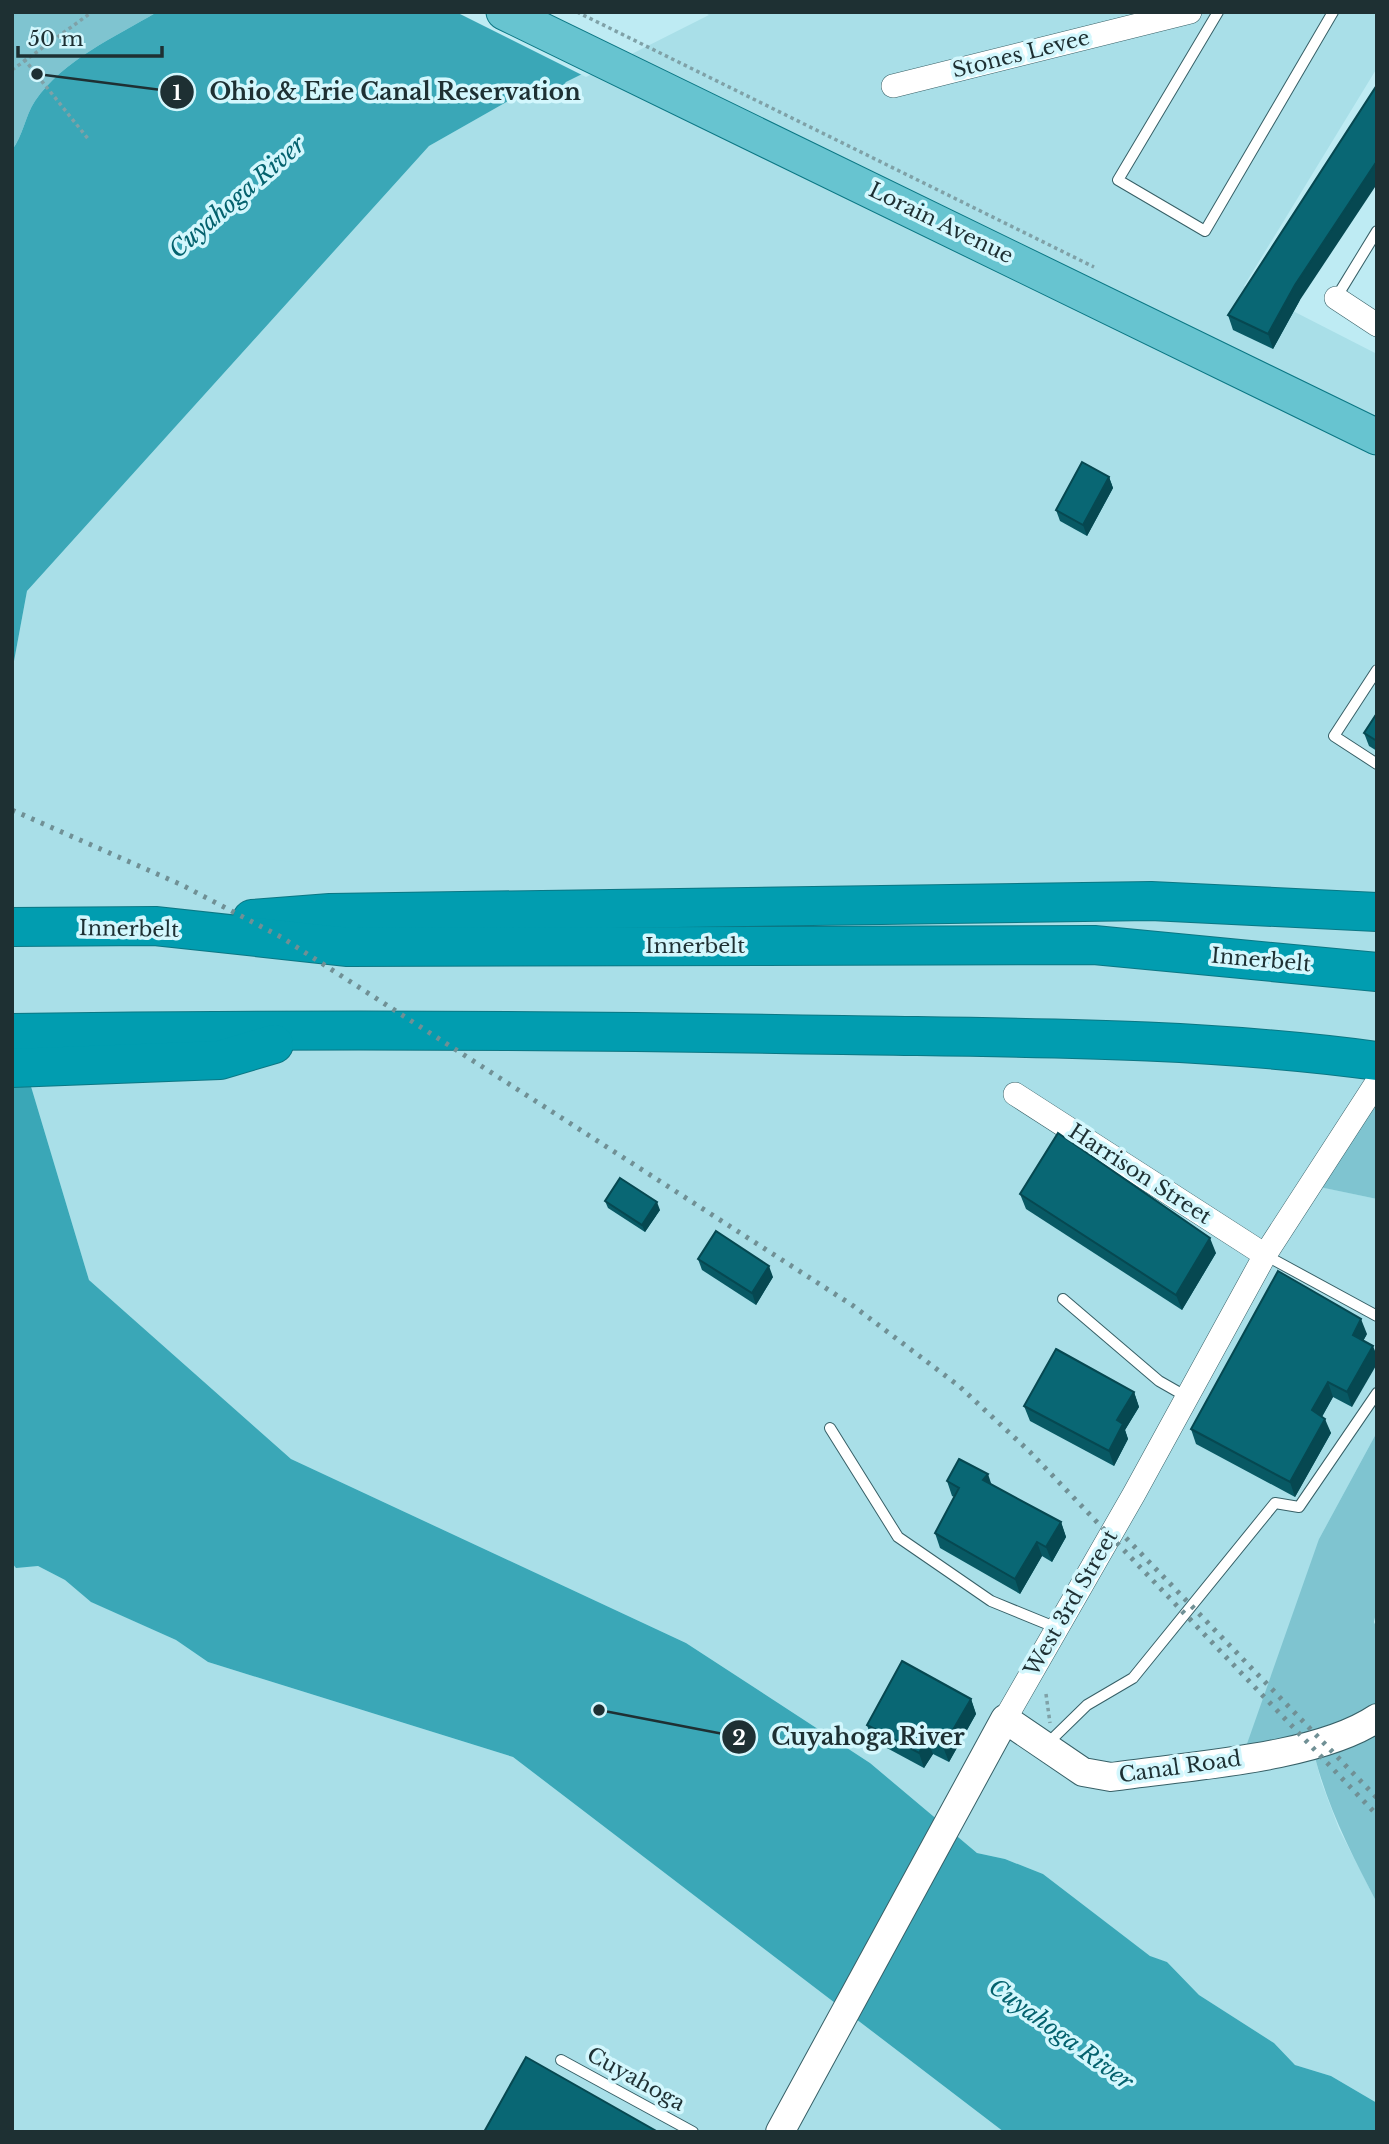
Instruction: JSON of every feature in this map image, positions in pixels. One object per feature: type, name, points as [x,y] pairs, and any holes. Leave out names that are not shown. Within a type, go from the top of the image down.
[{"type":"highway","points":[[155,926],[330,913],[929,902],[1151,901],[1377,912]]},
{"type":"highway","name":"Innerbelt","points":[[12,927],[155,926],[348,947],[1094,945],[1377,972]]},
{"type":"highway","points":[[1219,956],[1313,949],[1377,951]]},
{"type":"highway","points":[[12,1033],[642,1031],[1079,1037],[1279,1050],[1377,1061]]},
{"type":"highway","points":[[12,1068],[220,1060],[314,1032]]},
{"type":"main road","name":"Lorain Avenue","points":[[504,12],[1377,437]]},
{"type":"street","name":"Stones Levee","points":[[893,86],[1190,12]]},
{"type":"street","points":[[1336,298],[1377,325]]},
{"type":"street","name":"West 3rd Street","points":[[780,2132],[956,1806],[1265,1255],[1377,1082]]},
{"type":"street","name":"Harrison Street","points":[[1015,1094],[1265,1255]]},
{"type":"street","name":"Canal Road","points":[[1005,1719],[1051,1740],[1083,1772],[1111,1777],[1272,1754],[1329,1740],[1372,1724]]},
{"type":"lane","points":[[1218,12],[1118,180],[1205,231],[1333,12]]},
{"type":"lane","points":[[1336,298],[1377,231]]},
{"type":"lane","points":[[1377,670],[1334,736],[1377,764]]},
{"type":"lane","points":[[1265,1255],[1377,1316]]},
{"type":"lane","points":[[1063,1299],[1159,1381],[1186,1396]]},
{"type":"lane","points":[[1051,1740],[1087,1705],[1132,1678],[1275,1503],[1299,1507],[1377,1393]]},
{"type":"lane","points":[[830,1428],[898,1537],[991,1601],[1057,1628]]},
{"type":"lane","name":"Cuyahoga","points":[[561,2060],[693,2132]]},
{"type":"path","points":[[12,69],[92,12]]},
{"type":"path","points":[[577,12],[1096,268]]},
{"type":"path","points":[[24,59],[89,140]]},
{"type":"path","points":[[1046,1694],[1051,1740]]},
{"type":"shaded area","points":[[12,12],[157,12],[75,61],[60,73],[35,101],[12,150]]},
{"type":"shaded area","points":[[708,12],[1377,12],[1377,68],[1244,286],[1377,354],[1377,1082],[1311,1185],[1377,1199],[1377,1432],[1319,1539],[1313,1749],[1321,1781],[1339,1829],[1377,1903],[1377,2103],[1331,2076],[1295,2065],[1274,2043],[1199,1995],[1167,1962],[1151,1957],[1043,1874],[1005,1859],[977,1853],[870,1763],[686,1643],[291,1459],[89,1280],[12,1023],[12,672],[27,591],[429,146],[517,96],[529,92],[544,101],[555,95],[566,82]]},
{"type":"shaded area","points":[[1377,1082],[1377,1199],[1310,1185]]},
{"type":"shaded area","points":[[1377,1432],[1377,1608],[1374,1622],[1377,1629],[1377,1903],[1332,1809],[1313,1749],[1242,1758],[1319,1539]]},
{"type":"shaded area","points":[[12,1563],[16,1567],[38,1566],[65,1580],[92,1602],[176,1640],[208,1662],[513,1757],[1004,2132],[12,2132]]},
{"type":"water","points":[[157,12],[708,12],[566,82],[555,95],[544,101],[529,92],[517,96],[429,146],[27,591],[12,672],[12,150],[35,101],[60,73],[91,50]]},
{"type":"water","points":[[12,1023],[89,1280],[291,1459],[686,1643],[870,1763],[977,1853],[1005,1859],[1043,1874],[1150,1956],[1167,1962],[1199,1995],[1274,2043],[1295,2065],[1331,2076],[1377,2103],[1377,2132],[1004,2132],[513,1757],[208,1662],[176,1640],[91,1602],[65,1580],[38,1566],[16,1568],[12,1563]]},
{"type":"pier","points":[[456,12],[703,12],[709,15],[586,77]]},
{"type":"building","points":[[1377,85],[1377,161],[1295,285],[1268,334],[1228,315]]},
{"type":"building","points":[[1082,462],[1109,477],[1083,525],[1056,510]]},
{"type":"building","points":[[1377,713],[1377,741],[1364,733]]},
{"type":"building","points":[[1058,1133],[1210,1238],[1176,1295],[1020,1194]]},
{"type":"building","points":[[620,1178],[657,1202],[642,1225],[605,1201]]},
{"type":"building","points":[[716,1231],[769,1266],[752,1293],[698,1259]]},
{"type":"building","points":[[1278,1271],[1361,1319],[1353,1335],[1373,1346],[1347,1392],[1328,1382],[1312,1410],[1325,1419],[1290,1482],[1191,1429]]},
{"type":"building","points":[[1056,1349],[1134,1392],[1117,1420],[1123,1424],[1109,1451],[1024,1406]]},
{"type":"building","points":[[959,1459],[988,1474],[983,1480],[1061,1522],[1046,1547],[1037,1542],[1015,1579],[935,1533],[959,1488],[947,1481]]},
{"type":"building","points":[[902,1661],[971,1699],[943,1747],[927,1739],[919,1753],[867,1725]]},
{"type":"building","points":[[526,2057],[658,2132],[484,2132]]},
{"type":"railway","points":[[12,810],[182,885],[281,937],[852,1305],[959,1386],[1030,1452],[1377,1815]]},
{"type":"railway","points":[[1126,1538],[1377,1798]]},
{"type":"place","name":"Ohio & Erie Canal Reservation","points":[[37,74]]},
{"type":"place","name":"Cuyahoga River","points":[[599,1710]]}]
